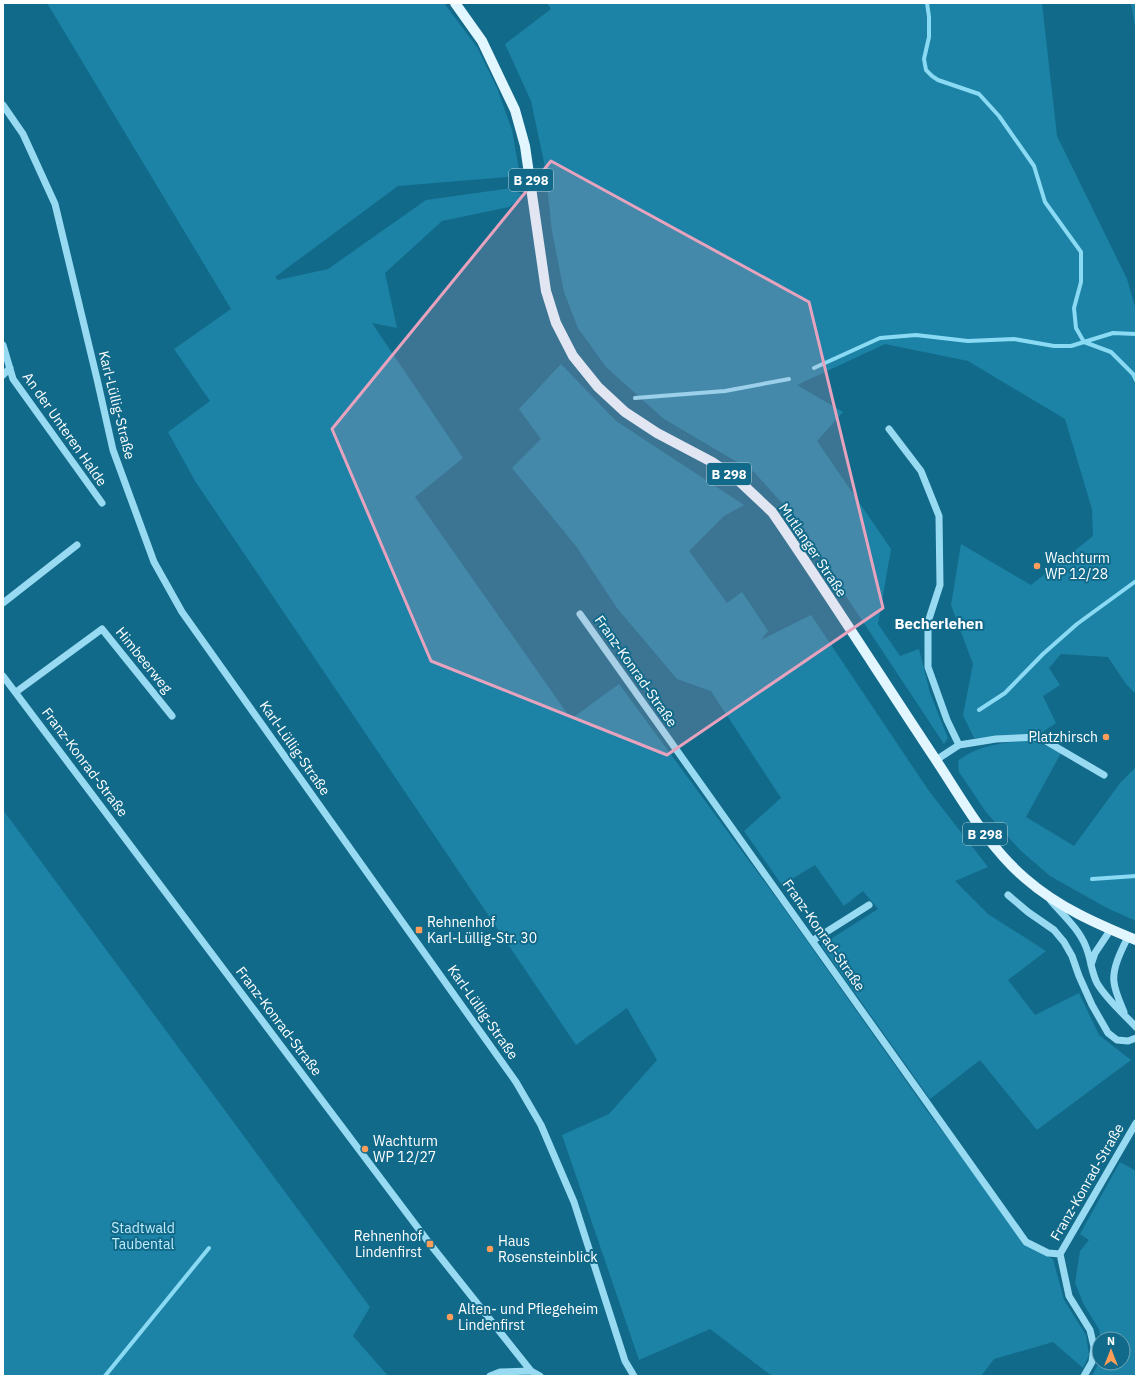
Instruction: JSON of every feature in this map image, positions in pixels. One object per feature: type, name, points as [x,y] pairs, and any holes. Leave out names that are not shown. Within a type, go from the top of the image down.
[{"type":"main road","name":"Mutlanger Straße","points":[[455,3],[482,41],[515,110],[525,144],[546,291],[556,323],[573,356],[598,387],[625,412],[712,462],[737,479],[772,512],[936,760],[971,816],[1006,860],[1047,896],[1075,913],[1132,939]]},
{"type":"street","name":"Karl-Lüllig-Straße","points":[[3,105],[23,134],[55,204],[113,450],[154,562],[182,612],[516,1082],[541,1125],[574,1202],[625,1361],[634,1376]]},
{"type":"street","name":"An der Unteren Halde","points":[[3,345],[13,379],[102,504]]},
{"type":"street","points":[[3,375],[10,368]]},
{"type":"street","points":[[889,428],[921,471],[940,516],[940,585],[928,622],[928,667],[947,720],[959,745]]},
{"type":"street","points":[[3,602],[77,545]]},
{"type":"street","name":"Franz-Konrad-Straße","points":[[580,614],[1026,1242],[1048,1253],[1060,1254]]},
{"type":"street","name":"Himbeerweg","points":[[16,692],[102,629],[172,716]]},
{"type":"street","name":"Franz-Konrad-Straße","points":[[3,676],[430,1244],[532,1371],[540,1376]]},
{"type":"street","points":[[936,760],[959,745],[996,739],[1039,737],[1104,775]]},
{"type":"street","points":[[1008,895],[1028,912],[1054,930],[1064,942],[1072,956],[1092,1005],[1108,1033],[1117,1040],[1128,1041],[1136,1038]]},
{"type":"street","points":[[1047,896],[1080,934],[1087,949],[1090,966],[1097,982],[1107,997],[1136,1027]]},
{"type":"street","points":[[812,941],[869,905]]},
{"type":"street","points":[[1090,966],[1094,953],[1112,929]]},
{"type":"street","points":[[1126,1015],[1116,992],[1114,980],[1119,957],[1132,939]]},
{"type":"street","name":"Franz-Konrad-Straße","points":[[1084,1376],[1092,1362],[1094,1347],[1090,1330],[1069,1296],[1060,1254],[1136,1123]]},
{"type":"street","points":[[490,1376],[500,1372],[532,1371]]},
{"type":"highlighted area","points":[[551,161],[809,302],[883,608],[667,755],[431,661],[332,429]]},
{"type":"green space","points":[[47,3],[444,3],[477,47],[497,88],[512,130],[520,176],[398,186],[275,277],[278,280],[328,269],[426,200],[512,188],[523,196],[509,207],[442,221],[385,273],[397,328],[372,323],[463,458],[415,497],[571,719],[619,684],[778,900],[930,1115],[1031,1247],[1053,1259],[1064,1300],[1086,1335],[1089,1355],[1083,1368],[1053,1342],[994,1359],[981,1376],[772,1376],[710,1329],[639,1360],[562,1135],[609,1114],[657,1060],[627,1008],[576,1045],[195,481],[168,432],[210,401],[174,349],[231,309]]},
{"type":"green space","points":[[547,3],[1042,3],[1057,136],[1127,279],[1136,310],[1136,694],[1126,684],[1108,657],[1061,654],[1049,668],[1060,685],[1043,696],[1056,723],[1037,736],[974,738],[963,715],[973,664],[951,605],[961,544],[1031,585],[1093,536],[1092,509],[1065,419],[968,361],[885,344],[797,385],[843,412],[817,441],[891,549],[878,624],[900,656],[919,649],[930,693],[948,738],[944,744],[791,513],[754,472],[664,419],[606,367],[578,328],[564,292],[552,231],[545,167],[531,101],[505,44],[551,9]]},
{"type":"green space","points":[[1131,3],[1136,3],[1136,32]]},
{"type":"green space","points":[[561,364],[616,421],[744,505],[724,516],[689,551],[727,603],[742,592],[768,631],[761,640],[811,615],[929,791],[988,867],[955,881],[988,914],[1046,951],[1008,980],[1035,1015],[1079,993],[1099,1035],[1131,1060],[1037,1130],[980,1060],[930,1099],[821,945],[878,909],[863,891],[844,906],[815,865],[782,885],[744,831],[781,798],[711,691],[677,679],[617,608],[576,546],[512,468],[541,439],[519,409]]},
{"type":"green space","points":[[1029,740],[1047,746],[1061,753],[1026,817],[1074,846],[1120,783],[1136,767],[1136,921],[1107,908],[1050,876],[1020,850],[986,812],[959,772],[958,761],[974,751],[1010,742]]},
{"type":"green space","name":"Stadtwald Taubental","points":[[3,810],[370,1307],[353,1336],[388,1376],[3,1376]]},
{"type":"green space","points":[[1120,1162],[1136,1171],[1136,1376],[1092,1376],[1094,1371],[1131,1371],[1131,1331],[1099,1331],[1084,1305],[1075,1283],[1080,1251],[1089,1240],[1080,1234]]},
{"type":"waterway","points":[[927,3],[929,37],[924,59],[926,70],[938,80],[979,94],[999,116],[1034,166],[1045,202],[1081,252],[1081,282],[1074,308],[1076,328],[1084,342],[1111,352],[1133,374],[1136,380]]},
{"type":"waterway","points":[[814,368],[880,338],[916,335],[968,341],[1014,339],[1054,346],[1071,346],[1113,333],[1136,334]]},
{"type":"waterway","points":[[635,398],[725,391],[789,379]]},
{"type":"waterway","points":[[979,710],[1005,693],[1043,654],[1077,624],[1136,581]]},
{"type":"waterway","points":[[1092,879],[1136,876]]},
{"type":"waterway","points":[[105,1376],[209,1248]]},
{"type":"place","name":"Wachturm WP 12/28","points":[[1037,566]]},
{"type":"place","name":"Platzhirsch","points":[[1106,737]]},
{"type":"place","name":"Rehnenhof Karl-Lüllig-Str. 30","points":[[419,930]]},
{"type":"place","name":"Wachturm WP 12/27","points":[[365,1149]]},
{"type":"place","name":"Rehnenhof Lindenfirst","points":[[430,1244]]},
{"type":"place","name":"Haus Rosensteinblick","points":[[490,1249]]},
{"type":"place","name":"Alten- und Pflegeheim Lindenfirst","points":[[450,1317]]},
{"type":"district","name":"Becherlehen","points":[[939,624]]}]
